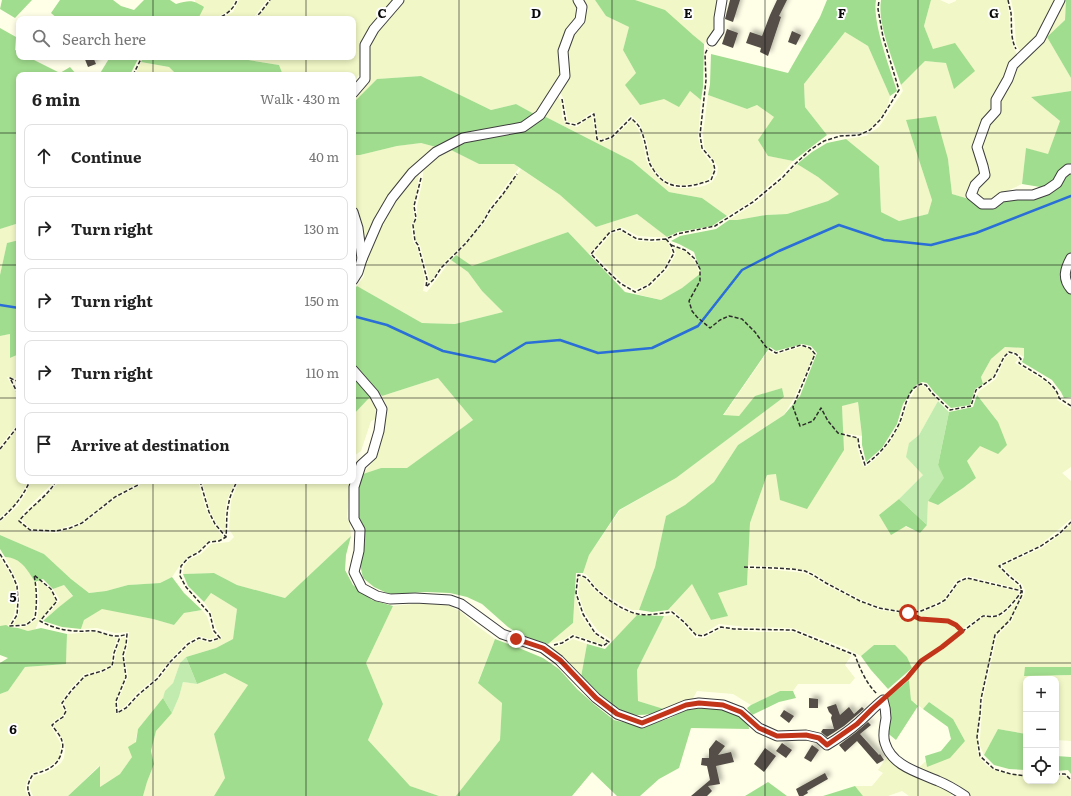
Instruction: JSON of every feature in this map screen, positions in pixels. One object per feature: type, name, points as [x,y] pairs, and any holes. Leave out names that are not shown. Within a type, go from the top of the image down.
[{"type":"street","points":[[356,90],[365,79],[365,45],[374,29],[399,0]]},
{"type":"street","points":[[356,275],[378,222],[392,198],[412,173],[422,164],[436,152],[463,138],[522,127],[540,115],[565,76],[564,51],[570,32],[580,20],[582,7],[578,0]]},
{"type":"street","points":[[712,41],[719,31],[719,18],[722,0]]},
{"type":"street","points":[[1060,0],[1040,39],[1013,65],[996,100],[996,111],[986,122],[977,147],[985,175],[975,185],[971,195],[982,204],[993,204],[1002,197],[1033,195],[1047,190],[1057,183],[1062,174],[1068,169],[1071,169]]},
{"type":"street","points":[[356,222],[362,259]]},
{"type":"street","points":[[1071,258],[1065,269],[1066,283],[1071,289]]},
{"type":"street","points":[[356,373],[374,394],[382,409],[379,431],[372,455],[361,465],[356,481]]},
{"type":"street","points":[[355,484],[354,520],[360,530],[359,551],[354,572],[362,588],[376,596],[390,599],[415,598],[450,600],[461,604],[502,634],[543,648],[560,660],[596,698],[617,714],[642,723],[686,705],[699,703],[723,705],[741,712],[759,728],[777,736],[806,735],[819,738],[827,745],[857,724],[883,700],[886,708],[884,742],[889,753],[897,761],[912,771],[952,787],[965,796]]},
{"type":"path","points":[[222,16],[230,11],[237,0]]},
{"type":"path","points":[[257,16],[270,0]]},
{"type":"path","points":[[666,239],[674,253],[665,269],[649,285],[635,292],[620,283],[591,254],[610,232],[620,229],[637,238],[652,240],[666,239],[677,234],[714,226],[754,202],[783,177],[810,150],[824,141],[840,136],[859,135],[870,130],[881,119],[899,90],[883,37],[878,9],[879,0]]},
{"type":"path","points":[[1008,0],[1014,46],[1021,57]]},
{"type":"path","points":[[557,89],[562,101],[566,123],[576,125],[594,114],[597,139],[601,141],[612,137],[632,118],[639,127],[645,141],[649,162],[660,179],[671,185],[697,185],[711,180],[715,170],[713,161],[702,148],[700,135],[706,80],[705,54],[712,41]]},
{"type":"path","points":[[134,72],[140,60]]},
{"type":"path","points":[[422,164],[420,184],[414,206],[416,218],[412,225],[414,241],[418,245],[427,279],[426,287],[434,279],[441,268],[484,222],[490,210],[517,174]]},
{"type":"path","points":[[671,246],[685,250],[695,259],[700,269],[700,281],[689,301],[692,311],[710,328],[720,320],[730,316],[742,319],[755,332],[766,347],[776,353],[801,345],[810,348],[816,354],[792,407],[800,426],[813,421],[821,408],[828,421],[838,433],[858,438],[865,465],[877,456],[890,441],[913,389],[921,384],[926,385],[932,393],[950,410],[971,406],[976,390],[994,377],[1004,357],[1009,352],[1016,354],[1021,359],[1019,364],[1050,383],[1058,393],[1059,398],[1071,406]]},
{"type":"path","points":[[16,381],[10,378],[16,390]]},
{"type":"path","points":[[0,449],[16,429]]},
{"type":"path","points":[[0,520],[16,506],[29,484]]},
{"type":"path","points":[[54,484],[46,494],[19,520],[30,530],[56,531],[82,523],[115,497],[139,484]]},
{"type":"path","points":[[201,484],[209,512],[215,524],[226,537]]},
{"type":"path","points":[[226,537],[229,500],[236,484]]},
{"type":"path","points":[[1023,776],[994,769],[980,756],[977,737],[981,699],[995,636],[1010,620],[1022,595],[1020,585],[1008,576],[999,566],[1041,546],[1060,533],[1071,522]]},
{"type":"path","points":[[0,554],[12,574],[17,586],[17,615],[10,626],[26,625],[35,618],[37,589],[34,575],[51,589],[57,601],[40,621],[51,627],[76,632],[94,631],[114,636],[126,634],[124,656],[126,677],[116,701],[117,713],[126,708],[138,695],[157,679],[188,644],[198,638],[210,641],[220,638],[214,631],[210,614],[186,587],[180,576],[181,566],[188,558],[199,552],[209,542],[219,541],[226,537]]},
{"type":"path","points":[[744,567],[792,569],[804,572],[813,575],[873,606],[908,613],[920,619],[948,621],[956,625],[962,631]]},
{"type":"path","points":[[543,648],[562,642],[573,636],[603,646],[609,642],[595,633],[583,614],[576,593],[578,575],[585,576],[595,588],[621,608],[638,614],[672,612],[696,635],[703,636],[721,627],[734,629],[793,630],[843,650],[855,655],[861,671],[871,688],[883,700],[907,678],[921,661],[983,616],[996,616],[1001,614],[1016,600],[1022,591]]},
{"type":"path","points":[[908,613],[921,611],[945,600],[958,582],[967,578],[1022,591]]},
{"type":"path","points":[[30,796],[27,789],[33,774],[44,772],[60,759],[63,748],[62,741],[52,725],[63,717],[66,711],[62,703],[85,676],[102,671],[112,666],[114,653],[120,636]]},
{"type":"path","points":[[1059,774],[1065,774],[1071,780]]},
{"type":"green space","points":[[2,0],[32,0],[15,18],[0,9]]},
{"type":"green space","points":[[60,0],[113,0],[121,6],[134,10],[144,0],[170,0],[176,4],[191,1],[204,7],[200,16],[54,16],[51,13]]},
{"type":"green space","points":[[195,0],[235,0],[230,10],[219,16],[198,16]]},
{"type":"green space","points":[[239,0],[267,0],[255,16],[226,16],[233,12]]},
{"type":"green space","points":[[271,0],[393,0],[375,21],[361,72],[356,79],[356,72],[282,72],[279,65],[248,60],[356,60],[356,16],[259,16]]},
{"type":"green space","points":[[404,0],[575,0],[579,7],[579,14],[568,32],[564,75],[536,115],[516,104],[491,110],[421,76],[377,79],[356,100],[356,93],[360,89],[368,44],[377,30]]},
{"type":"green space","points":[[581,0],[595,0],[606,16],[629,27],[623,50],[636,73],[690,91],[701,100],[698,137],[701,150],[713,166],[712,174],[707,180],[694,184],[681,185],[671,183],[662,178],[654,169],[650,160],[647,142],[640,124],[631,115],[610,136],[603,139],[598,137],[595,113],[592,112],[577,123],[568,122],[564,100],[559,89],[566,52]]},
{"type":"green space","points":[[595,0],[635,0],[665,10],[704,44],[703,87],[701,100],[690,91],[679,107],[664,99],[640,105],[625,85],[636,73],[623,50],[629,27],[606,16]]},
{"type":"green space","points":[[635,0],[718,0],[716,31],[704,44],[693,35]]},
{"type":"green space","points":[[827,0],[876,0],[875,9],[879,32],[897,91],[890,96],[868,46],[845,32],[804,84],[805,107],[827,135],[793,161],[768,156],[758,140],[774,117],[757,105],[747,109],[708,95],[711,54],[788,73],[820,17]]},
{"type":"green space","points":[[881,0],[931,0],[924,26],[933,49],[955,43],[975,71],[954,89],[946,63],[925,61],[901,85],[881,20]]},
{"type":"green space","points":[[931,0],[940,0],[949,4],[956,0],[1007,0],[1010,35],[1017,55],[974,149],[981,175],[969,199],[952,194],[948,159],[906,120],[932,200],[928,214],[899,221],[881,212],[879,166],[846,139],[866,136],[879,127],[903,91],[901,85],[925,61],[946,63],[975,72],[933,49],[924,26]]},
{"type":"green space","points":[[1011,0],[1056,0],[1037,38],[1021,53],[1016,44],[1014,13]]},
{"type":"green space","points":[[1062,0],[1066,0],[1065,20],[1047,37]]},
{"type":"green space","points":[[1066,0],[1071,0],[1071,78],[1047,37],[1065,20]]},
{"type":"green space","points":[[0,28],[16,37],[16,60],[34,60],[58,72],[16,72],[16,224],[0,229]]},
{"type":"green space","points":[[845,32],[868,46],[890,96],[888,105],[879,119],[869,129],[858,132],[827,135],[805,107],[804,84]]},
{"type":"green space","points":[[1047,37],[1071,78],[1071,91],[1031,97],[1060,121],[1048,155],[1026,148],[1022,184],[988,200],[979,198],[975,193],[987,174],[979,143],[998,99],[1016,64]]},
{"type":"green space","points":[[108,60],[138,60],[132,72],[101,72]]},
{"type":"green space","points":[[142,60],[248,60],[279,65],[282,72],[174,72],[169,67],[141,62]]},
{"type":"green space","points":[[141,62],[169,67],[174,72],[136,72]]},
{"type":"green space","points":[[70,67],[74,72],[62,72]]},
{"type":"green space","points":[[421,76],[491,110],[516,104],[536,115],[521,126],[436,147],[421,143],[397,146],[356,155],[356,100],[377,79]]},
{"type":"green space","points":[[1071,91],[1071,165],[1067,164],[1060,171],[1055,181],[1046,188],[1022,184],[1026,148],[1048,154],[1060,121],[1031,97]]},
{"type":"green space","points":[[556,92],[561,102],[562,117],[566,125],[577,127],[592,116],[596,139],[603,142],[613,138],[632,120],[638,129],[643,142],[649,167],[657,177],[668,186],[676,188],[691,188],[704,186],[712,182],[717,175],[718,167],[704,147],[703,134],[708,95],[747,109],[757,105],[774,117],[768,156],[793,161],[781,175],[751,201],[727,216],[702,198],[669,192],[632,161],[544,116]]},
{"type":"green space","points":[[544,116],[632,161],[669,192],[702,198],[727,216],[712,226],[678,232],[667,237],[637,214],[596,227],[560,195],[514,164],[479,164],[449,149],[465,141]]},
{"type":"green space","points":[[936,116],[948,159],[952,194],[969,199],[984,208],[999,205],[1007,200],[1024,200],[1040,197],[1067,173],[1071,172],[1071,252],[1066,264],[1071,291],[1071,397],[1064,398],[1052,380],[1022,362],[1024,357],[1024,348],[1005,347],[991,359],[981,377],[983,384],[975,389],[970,405],[951,408],[927,383],[922,382],[916,385],[903,404],[897,424],[882,448],[866,462],[862,445],[858,402],[842,406],[844,450],[807,509],[780,500],[776,474],[767,475],[750,523],[747,585],[718,593],[728,616],[711,620],[692,584],[668,610],[652,612],[639,610],[655,567],[666,516],[685,505],[714,482],[738,445],[784,415],[800,396],[817,353],[811,346],[802,344],[776,351],[770,347],[723,415],[739,416],[755,396],[782,388],[784,397],[676,478],[619,510],[589,555],[583,573],[576,573],[573,623],[548,644],[524,637],[508,627],[482,604],[467,597],[450,593],[427,592],[389,594],[374,587],[363,578],[360,564],[365,541],[365,529],[359,517],[358,488],[363,474],[381,468],[407,468],[473,420],[438,378],[382,396],[360,374],[356,368],[357,286],[422,323],[455,324],[503,312],[482,291],[468,272],[451,260],[456,255],[472,266],[568,232],[625,292],[661,300],[682,288],[701,273],[694,252],[671,241],[680,236],[716,229],[729,220],[787,214],[828,201],[839,194],[818,177],[797,164],[812,152],[827,143],[846,139],[879,166],[881,212],[899,221],[928,214],[932,200],[906,120]]},
{"type":"green space","points":[[421,143],[436,147],[420,162],[363,248],[361,228],[356,210],[356,155],[397,146]]},
{"type":"green space","points":[[449,149],[479,164],[514,164],[519,168],[489,208],[482,222],[441,266],[428,283],[429,278],[420,245],[416,240],[414,225],[417,218],[417,206],[422,184],[424,165],[438,153]]},
{"type":"green space","points":[[797,164],[818,177],[840,194],[828,201],[787,214],[729,220],[760,200]]},
{"type":"green space","points":[[521,169],[560,195],[596,227],[637,214],[667,237],[638,236],[621,227],[610,231],[589,254],[568,232],[472,267],[456,255],[486,221]]},
{"type":"green space","points":[[419,170],[418,184],[413,206],[414,219],[411,226],[413,242],[417,247],[425,279],[423,291],[427,292],[451,260],[468,272],[482,291],[503,312],[455,324],[422,323],[357,286],[364,276],[365,259],[380,222],[394,198]]},
{"type":"green space","points":[[16,224],[16,241],[7,243],[0,275],[0,229]]},
{"type":"green space","points":[[620,231],[637,241],[655,242],[666,240],[670,247],[671,253],[664,268],[648,284],[635,289],[622,282],[594,254],[611,234]]},
{"type":"green space","points":[[16,241],[16,355],[10,358],[10,334],[0,336],[0,275],[7,243]]},
{"type":"green space","points":[[674,247],[686,252],[694,261],[700,274],[682,288],[661,300],[636,294],[651,286],[668,269],[676,253]]},
{"type":"green space","points":[[10,334],[10,358],[16,355],[16,378],[7,377],[16,393],[16,426],[0,446],[0,336]]},
{"type":"green space","points":[[801,347],[809,348],[814,355],[794,398],[784,415],[738,445],[714,482],[685,505],[666,516],[655,567],[639,610],[632,610],[622,605],[596,587],[587,575],[583,573],[589,555],[620,510],[676,478],[784,397],[782,388],[756,396],[739,416],[723,416],[768,351],[775,355]]},
{"type":"green space","points":[[1005,347],[1024,348],[1024,357],[1009,351],[1003,356],[993,377],[983,384],[981,377],[991,359]]},
{"type":"green space","points":[[1010,354],[1018,359],[1015,363],[1049,384],[1057,394],[1057,400],[1071,409],[1071,467],[1062,473],[1071,481],[1071,519],[1040,545],[997,565],[1020,589],[968,576],[955,582],[944,599],[926,608],[908,612],[880,607],[860,599],[827,582],[814,573],[805,570],[748,565],[750,523],[767,475],[776,474],[844,450],[843,435],[858,438],[857,447],[863,466],[866,467],[879,456],[891,441],[901,423],[915,390],[921,385],[925,387],[938,401],[919,435],[909,443],[923,475],[899,499],[879,515],[920,533],[927,525],[928,501],[938,505],[976,478],[967,461],[998,422],[977,395],[979,391],[996,379],[1005,358]]},
{"type":"green space","points":[[356,377],[371,396],[356,412]]},
{"type":"green space","points":[[438,378],[473,420],[407,468],[381,468],[363,474],[378,455],[387,406],[382,396]]},
{"type":"green space","points":[[977,395],[998,422],[1007,445],[998,454],[980,446],[967,461],[976,478],[938,505],[928,501],[944,478],[938,465],[949,412],[973,407]]},
{"type":"green space","points":[[371,396],[376,410],[376,419],[371,421],[361,451],[356,454],[356,412]]},
{"type":"green space","points":[[938,401],[949,412],[938,465],[945,478],[928,501],[927,525],[899,499],[923,475],[906,457],[909,443],[919,435]]},
{"type":"green space","points":[[858,402],[862,436],[843,433],[842,406]]},
{"type":"green space","points":[[16,431],[16,484],[26,484],[14,505],[0,517],[0,451]]},
{"type":"green space","points":[[30,484],[52,484],[24,511],[19,521],[31,532],[58,533],[83,524],[116,498],[141,484],[199,484],[211,521],[223,537],[218,540],[208,541],[198,551],[187,557],[172,577],[160,583],[128,585],[106,591],[89,593],[71,579],[44,554],[0,535],[0,522],[18,506]]},
{"type":"green space","points":[[57,484],[136,484],[115,496],[81,522],[56,530],[31,529],[22,520],[26,513]]},
{"type":"green space","points":[[203,484],[234,484],[227,500],[225,532],[216,523],[210,510]]},
{"type":"green space","points":[[238,484],[351,484],[347,517],[350,524],[351,536],[285,598],[237,585],[214,573],[183,574],[184,566],[190,559],[201,554],[211,544],[229,542],[234,537],[229,529],[231,501]]},
{"type":"green space","points":[[899,499],[927,525],[920,533],[906,526],[891,535],[879,515]]},
{"type":"green space","points":[[1071,524],[1071,667],[1025,667],[1025,676],[1023,676],[1023,733],[998,729],[984,755],[980,746],[983,699],[997,636],[1012,621],[1017,607],[1024,596],[1025,590],[1022,584],[1002,566],[1042,548],[1061,534]]},
{"type":"green space","points":[[0,535],[44,554],[71,579],[89,593],[106,591],[128,585],[160,583],[172,577],[184,593],[202,610],[184,613],[174,625],[153,619],[102,609],[84,620],[81,629],[62,627],[43,621],[73,596],[64,585],[53,589],[43,579],[35,582],[23,565],[11,558],[5,557],[0,549]]},
{"type":"green space","points":[[351,536],[346,555],[345,570],[353,585],[372,600],[393,606],[366,663],[383,704],[368,740],[410,786],[439,796],[214,796],[225,778],[214,734],[248,685],[225,673],[197,684],[186,657],[216,648],[233,639],[237,609],[211,593],[204,602],[188,586],[183,574],[214,573],[237,585],[285,598]]},
{"type":"green space","points":[[5,557],[14,558],[27,568],[35,582],[35,605],[33,617],[26,623],[13,625],[19,613],[19,584]]},
{"type":"green space","points":[[0,558],[15,585],[17,597],[14,615],[8,626],[0,626]]},
{"type":"green space","points":[[748,569],[804,573],[825,585],[879,610],[907,614],[920,621],[947,622],[953,624],[959,631],[941,646],[920,660],[912,668],[907,657],[874,645],[861,656],[846,648],[793,628],[746,627],[719,624],[703,634],[696,634],[674,611],[668,610],[692,584],[711,620],[727,616],[717,593],[747,585]]},
{"type":"green space","points":[[580,577],[584,578],[594,590],[621,610],[637,615],[613,641],[598,631],[585,613],[578,593]]},
{"type":"green space","points":[[968,579],[1019,592],[1015,599],[997,615],[982,615],[962,629],[952,621],[921,618],[911,614],[922,612],[940,605],[947,600],[960,582]]},
{"type":"green space","points":[[38,581],[50,590],[56,601],[39,621],[35,630],[28,631],[18,628],[27,626],[37,619],[39,605]]},
{"type":"green space","points":[[64,585],[73,597],[43,621],[60,600],[53,589]]},
{"type":"green space","points":[[211,593],[237,609],[233,639],[216,648],[186,657],[180,663],[173,683],[138,729],[132,757],[120,774],[100,787],[99,766],[68,796],[33,796],[30,785],[35,776],[44,774],[53,769],[61,763],[64,758],[64,741],[54,725],[65,717],[67,710],[64,702],[86,676],[104,672],[113,666],[121,638],[125,637],[122,655],[125,677],[115,701],[116,714],[127,709],[140,695],[159,679],[189,645],[199,640],[211,643],[222,638],[216,628],[211,612],[204,602]]},
{"type":"green space","points":[[575,594],[581,616],[594,634],[605,642],[602,644],[572,634],[563,640],[548,644],[573,623]]},
{"type":"green space","points":[[1021,594],[1022,595],[1010,620],[995,635],[980,699],[977,750],[979,757],[986,765],[996,771],[1023,776],[1023,784],[1059,784],[1059,775],[1064,776],[1071,781],[1071,796],[968,796],[916,770],[926,761],[927,767],[965,741],[953,719],[929,702],[923,709],[911,700],[909,680],[922,662],[944,649],[983,617],[997,617],[1003,615],[1016,603]]},
{"type":"green space","points":[[413,604],[448,605],[461,612],[495,639],[478,682],[502,703],[500,740],[456,796],[439,796],[410,786],[368,740],[383,704],[366,663],[393,606]]},
{"type":"green space","points":[[102,608],[174,625],[184,613],[202,610],[207,616],[212,632],[216,637],[209,639],[199,636],[187,642],[155,678],[119,710],[118,701],[128,677],[125,656],[129,632],[115,633],[97,628],[81,629],[84,620]]},
{"type":"green space","points":[[637,615],[664,616],[637,670],[638,701],[667,710],[644,715],[629,714],[614,706],[581,677],[587,644],[605,649]]},
{"type":"green space","points":[[673,615],[695,638],[704,638],[721,629],[757,632],[793,632],[851,656],[845,665],[855,678],[850,684],[798,684],[793,691],[780,691],[751,705],[733,694],[697,691],[692,700],[667,710],[638,701],[637,670],[664,616]]},
{"type":"green space","points":[[6,625],[28,631],[41,628],[67,634],[66,664],[25,667],[8,691],[0,694],[0,663],[8,658],[0,655],[0,626]]},
{"type":"green space","points":[[94,632],[117,638],[112,654],[111,665],[101,670],[84,674],[69,690],[60,703],[64,712],[62,716],[50,725],[61,744],[59,758],[51,765],[31,773],[25,790],[28,796],[0,796],[0,694],[8,691],[25,667],[66,664],[67,634]]},
{"type":"green space","points":[[495,639],[543,658],[559,669],[577,689],[614,720],[643,727],[670,718],[686,710],[712,706],[740,714],[748,721],[749,729],[691,728],[679,768],[659,779],[640,796],[617,796],[592,772],[572,796],[456,796],[500,740],[502,703],[478,683]]},
{"type":"green space","points":[[573,639],[587,644],[581,677],[548,649],[562,645]]},
{"type":"green space","points":[[874,645],[895,645],[907,657],[912,668],[888,689],[861,656]]},
{"type":"green space","points":[[186,657],[197,684],[183,682],[179,697],[172,713],[163,698],[165,691],[173,683],[180,663]]},
{"type":"green space","points":[[1025,667],[1071,667],[1071,675],[1024,676]]},
{"type":"green space","points":[[225,673],[248,685],[214,734],[225,778],[214,796],[143,796],[154,764],[151,751],[156,731],[172,713],[179,697],[183,682],[197,684]]},
{"type":"green space","points":[[1071,675],[1071,741],[1059,740],[1059,676],[1025,676]]},
{"type":"green space","points":[[909,680],[911,700],[918,706],[896,740],[885,731],[885,700]]},
{"type":"green space","points":[[780,691],[793,691],[796,698],[779,702],[752,715],[747,708],[751,705]]},
{"type":"green space","points":[[163,698],[172,713],[156,731],[151,751],[154,764],[143,796],[68,796],[100,766],[100,787],[120,774],[132,757],[128,747],[136,742],[138,729]]},
{"type":"green space","points":[[929,702],[953,719],[965,741],[950,758],[927,767],[925,756],[941,751],[951,739],[948,727],[923,709]]},
{"type":"green space","points":[[998,729],[1023,733],[1023,770],[1009,769],[994,765],[984,755]]},
{"type":"green space","points":[[1059,756],[1071,757],[1071,774],[1068,770],[1059,771]]},
{"type":"green space","points":[[887,757],[895,763],[954,792],[950,796],[909,796],[902,791],[888,796],[863,796],[855,786],[872,786],[883,773],[878,770]]},
{"type":"green space","points":[[768,782],[787,796],[745,796]]},
{"type":"green space","points":[[855,786],[863,796],[823,796]]},
{"type":"building","points":[[730,0],[740,0],[733,22],[725,19]]},
{"type":"building","points":[[777,0],[787,0],[779,16],[781,17],[768,56],[760,52],[761,48],[746,43],[750,32],[762,36]]},
{"type":"building","points":[[727,29],[738,33],[733,48],[722,44]]},
{"type":"building","points":[[792,31],[801,35],[796,45],[788,42]]},
{"type":"building","points":[[85,60],[94,60],[96,64],[88,67]]},
{"type":"building","points":[[809,698],[818,699],[818,708],[809,708]]},
{"type":"building","points":[[836,704],[840,715],[849,707],[854,714],[862,707],[864,709],[844,726],[827,737],[821,732],[823,729],[834,729],[831,718],[832,715],[827,707]]},
{"type":"building","points":[[784,710],[794,716],[789,723],[780,716]]},
{"type":"building","points":[[868,722],[871,725],[860,734],[884,760],[877,764],[857,741],[845,752],[839,745]]},
{"type":"building","points":[[716,740],[725,746],[718,755],[731,752],[734,762],[716,766],[720,784],[708,786],[712,791],[707,796],[691,796],[710,780],[707,766],[701,765],[702,758],[709,758],[709,749]]},
{"type":"building","points":[[782,743],[792,750],[786,758],[776,751]]},
{"type":"building","points":[[812,745],[819,750],[811,762],[804,758]]},
{"type":"building","points":[[765,748],[776,756],[764,772],[754,764]]},
{"type":"building","points":[[825,773],[828,779],[807,791],[808,793],[803,796],[799,796],[796,789]]},
{"type":"waterway","points":[[356,317],[387,325],[443,351],[495,362],[526,343],[560,340],[598,353],[652,348],[698,326],[742,270],[779,251],[839,225],[884,240],[931,245],[976,233],[1071,196]]},
{"type":"waterway","points":[[0,305],[16,308]]},
{"type":"route","points":[[516,639],[543,648],[560,660],[596,698],[617,714],[642,723],[686,705],[699,703],[723,705],[741,712],[759,728],[777,736],[806,735],[819,738],[827,745],[836,740],[865,717],[907,678],[921,661],[962,631],[956,625],[948,621],[920,619],[908,613]]}]
